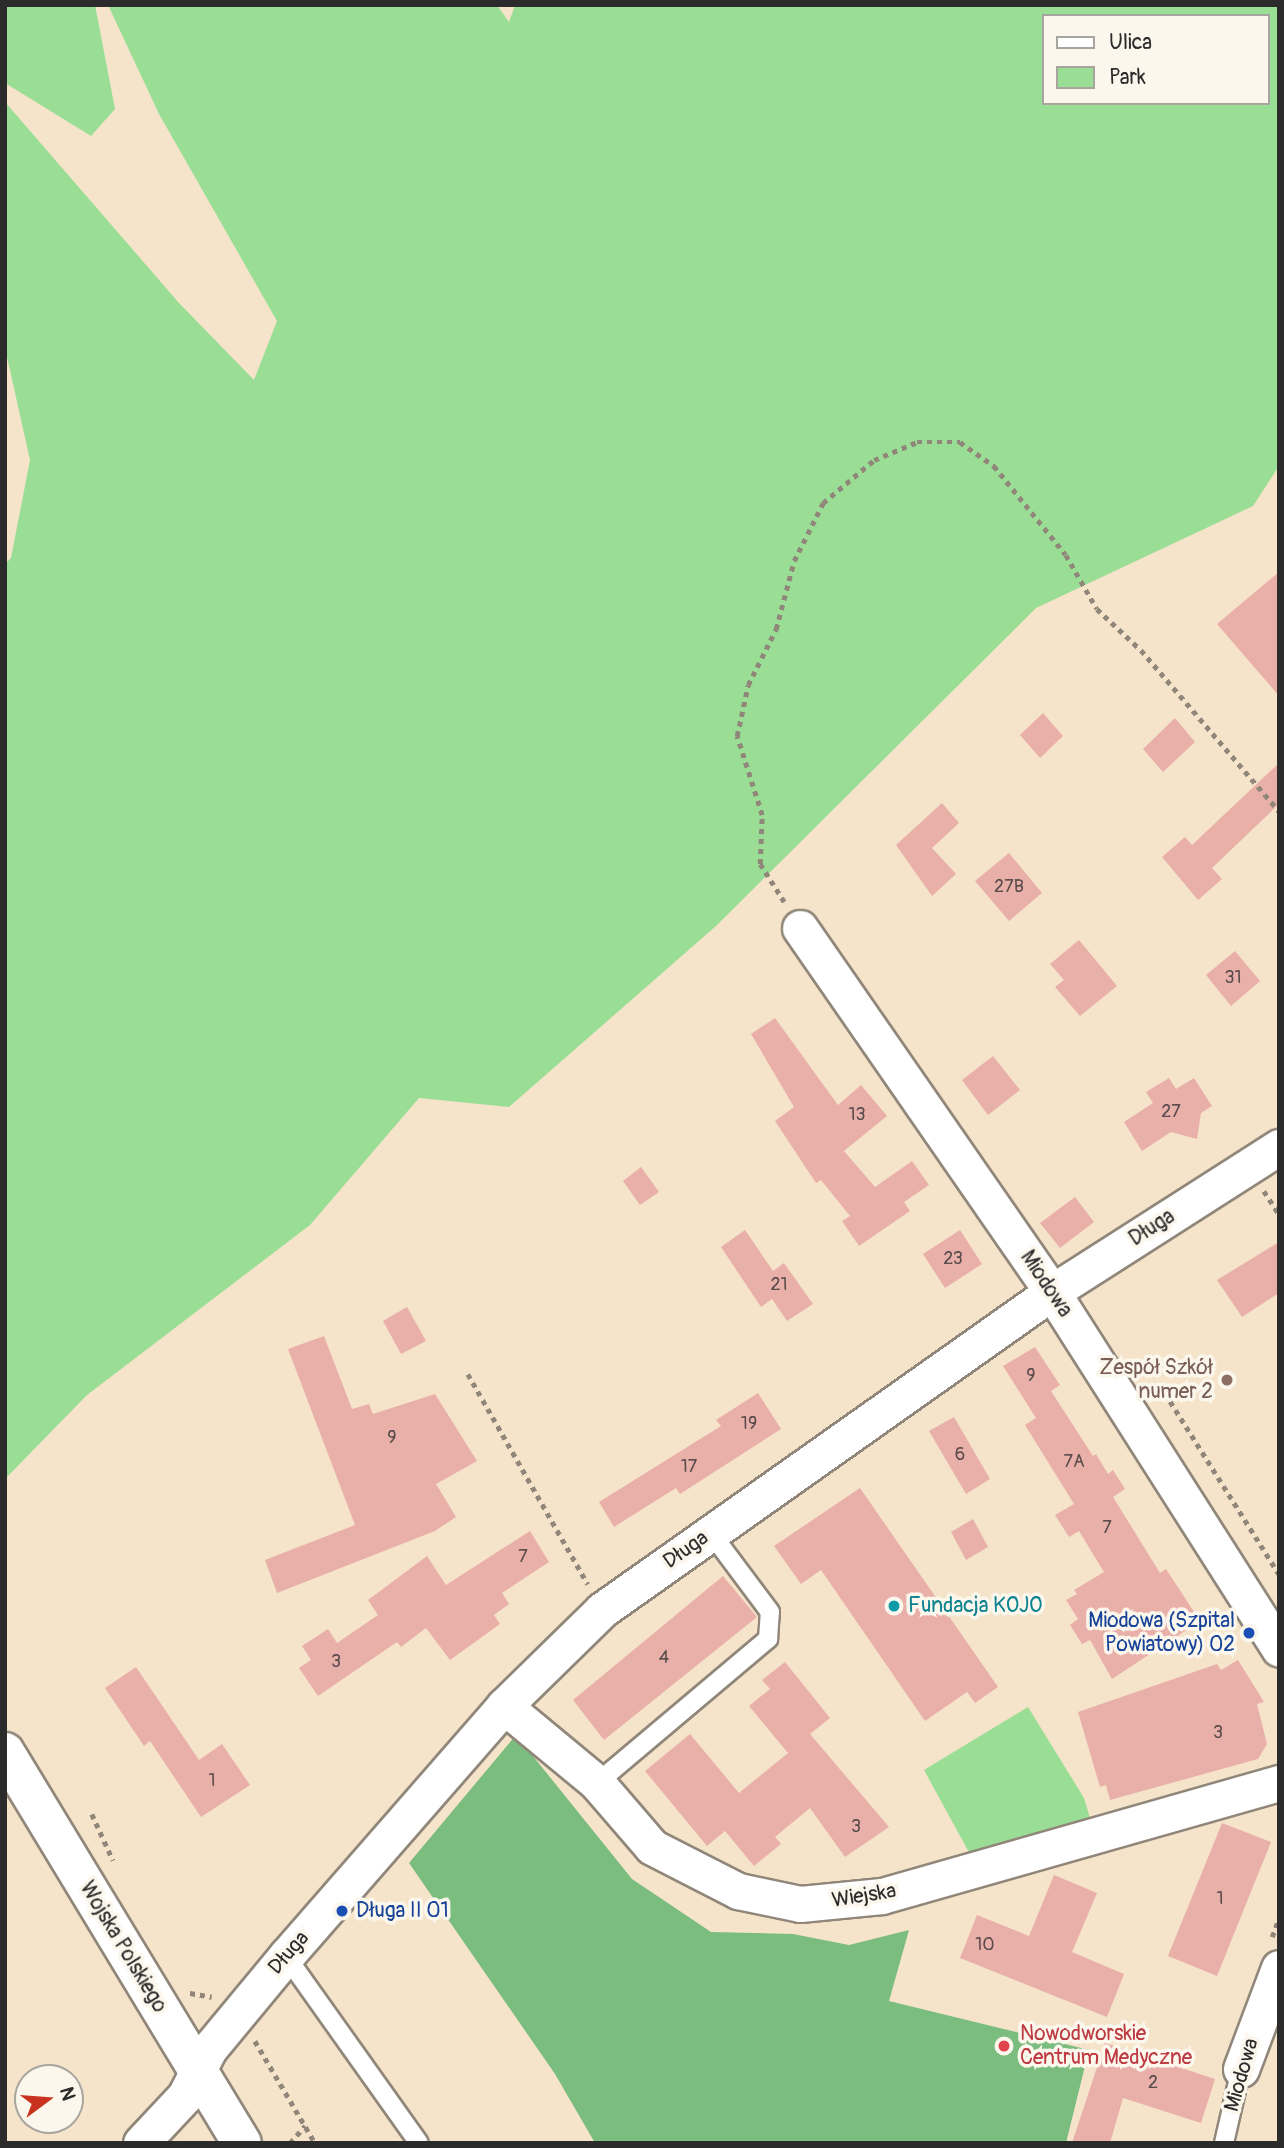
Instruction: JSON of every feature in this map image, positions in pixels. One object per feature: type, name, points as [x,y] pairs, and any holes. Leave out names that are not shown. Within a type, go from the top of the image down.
[{"type":"main road","name":"Wojska Polskiego","points":[[5,1752],[242,2143]]},
{"type":"street","name":"Miodowa","points":[[800,928],[1052,1292],[1279,1649]]},
{"type":"street","name":"Długa","points":[[141,2143],[185,2096],[209,2049],[286,1956],[504,1706],[602,1609],[1052,1292],[1279,1147]]},
{"type":"street","name":"Wiejska","points":[[504,1706],[597,1783],[652,1847],[738,1891],[800,1904],[882,1896],[1279,1783]]},
{"type":"street","name":"Miodowa","points":[[1241,2069],[1279,1968]]},
{"type":"lane","points":[[597,1783],[768,1639],[770,1612],[711,1533]]},
{"type":"lane","points":[[286,1956],[419,2143]]},
{"type":"lane","name":"Miodowa","points":[[1224,2143],[1241,2069]]},
{"type":"path","points":[[800,928],[760,864],[762,815],[737,736],[748,685],[776,629],[794,561],[824,503],[874,460],[917,442],[960,442],[994,466],[1066,555],[1097,609],[1141,650],[1279,811]]},
{"type":"path","points":[[1260,1186],[1279,1214]]},
{"type":"path","points":[[467,1374],[602,1609]]},
{"type":"path","points":[[290,2143],[305,2126]]},
{"type":"green space","points":[[5,5],[95,5],[115,109],[91,136],[5,83]]},
{"type":"green space","points":[[108,5],[497,5],[509,22],[515,5],[1279,5],[1279,466],[1253,506],[1036,608],[716,926],[509,1107],[419,1098],[310,1225],[87,1395],[5,1479],[5,564],[11,558],[30,460],[5,348],[5,102],[179,303],[254,380],[277,321],[159,114]]},
{"type":"green space","points":[[1028,1707],[1084,1798],[1090,1818],[971,1856],[924,1770]]},
{"type":"green space","points":[[516,1735],[632,1879],[711,1932],[793,1934],[849,1945],[909,1930],[889,2001],[1089,2050],[1066,2143],[595,2143],[555,2074],[409,1863]]},
{"type":"building","points":[[1279,572],[1279,696],[1217,624]]},
{"type":"building","points":[[1043,713],[1063,736],[1040,758],[1020,735]]},
{"type":"building","points":[[1175,718],[1195,742],[1163,772],[1143,749]]},
{"type":"building","points":[[1279,763],[1279,804],[1212,868],[1222,879],[1198,900],[1162,857],[1185,837],[1192,845]]},
{"type":"building","points":[[942,803],[959,823],[932,848],[956,874],[932,896],[896,845]]},
{"type":"building","points":[[1009,853],[1042,893],[1009,921],[975,881]]},
{"type":"building","points":[[1079,940],[1117,986],[1080,1016],[1055,987],[1064,980],[1050,964]]},
{"type":"building","points":[[1235,951],[1260,981],[1231,1006],[1206,975]]},
{"type":"building","points":[[775,1018],[838,1105],[861,1085],[887,1116],[844,1151],[875,1187],[912,1161],[929,1185],[904,1202],[910,1211],[859,1246],[842,1221],[850,1216],[821,1180],[816,1183],[775,1121],[794,1107],[751,1034]]},
{"type":"building","points":[[993,1056],[1020,1090],[988,1115],[962,1080]]},
{"type":"building","points":[[1169,1078],[1176,1089],[1194,1078],[1212,1106],[1201,1113],[1197,1139],[1171,1132],[1142,1151],[1124,1122],[1153,1103],[1146,1092]]},
{"type":"building","points":[[641,1167],[659,1192],[640,1205],[623,1181]]},
{"type":"building","points":[[1075,1197],[1094,1222],[1060,1248],[1040,1223]]},
{"type":"building","points":[[745,1230],[773,1271],[784,1263],[813,1304],[787,1321],[772,1299],[761,1307],[721,1247]]},
{"type":"building","points":[[960,1230],[982,1264],[945,1288],[923,1254]]},
{"type":"building","points":[[1279,1242],[1279,1293],[1242,1317],[1217,1280]]},
{"type":"building","points":[[407,1307],[426,1341],[401,1354],[383,1321]]},
{"type":"building","points":[[324,1336],[352,1409],[369,1404],[373,1414],[435,1394],[477,1461],[436,1484],[456,1517],[435,1531],[277,1593],[265,1560],[355,1525],[288,1349]]},
{"type":"building","points":[[1035,1347],[1060,1385],[1051,1391],[1093,1456],[1096,1454],[1108,1474],[1113,1470],[1125,1489],[1113,1497],[1160,1573],[1166,1569],[1200,1621],[1112,1679],[1090,1640],[1082,1644],[1070,1625],[1078,1619],[1066,1600],[1077,1594],[1074,1590],[1104,1572],[1079,1531],[1069,1537],[1055,1515],[1074,1504],[1025,1425],[1036,1418],[1003,1366]]},
{"type":"building","points":[[758,1393],[781,1429],[680,1494],[676,1488],[614,1527],[599,1502],[721,1426],[716,1420]]},
{"type":"building","points":[[954,1417],[990,1479],[966,1494],[929,1431]]},
{"type":"building","name":"Fundacja KOJO","points":[[860,1488],[998,1687],[975,1703],[967,1692],[925,1721],[821,1570],[801,1584],[774,1546]]},
{"type":"building","points":[[973,1519],[988,1547],[966,1560],[951,1532]]},
{"type":"building","points":[[530,1531],[549,1562],[502,1593],[509,1604],[494,1615],[500,1624],[450,1660],[426,1628],[401,1647],[397,1642],[318,1696],[299,1668],[311,1660],[302,1646],[328,1629],[337,1643],[378,1615],[368,1600],[427,1556],[446,1585]]},
{"type":"building","points":[[723,1576],[757,1617],[604,1740],[573,1700]]},
{"type":"building","points":[[1238,1660],[1264,1702],[1257,1704],[1267,1744],[1258,1759],[1110,1800],[1106,1785],[1100,1787],[1078,1712],[1217,1664],[1221,1670]]},
{"type":"building","points":[[785,1662],[830,1718],[810,1734],[889,1827],[845,1857],[810,1808],[775,1837],[781,1844],[754,1866],[725,1831],[707,1846],[645,1771],[690,1734],[739,1793],[788,1753],[749,1706],[770,1689],[762,1680]]},
{"type":"building","points":[[136,1667],[199,1760],[222,1744],[250,1785],[201,1817],[150,1741],[144,1746],[105,1688]]},
{"type":"building","points":[[1222,1823],[1271,1842],[1217,1976],[1168,1956]]},
{"type":"building","points":[[1054,1875],[1097,1893],[1072,1952],[1124,1974],[1107,2017],[960,1958],[977,1915],[1029,1936]]},
{"type":"building","points":[[1105,2043],[1215,2079],[1201,2123],[1123,2098],[1110,2143],[1072,2143]]},
{"type":"place","name":"Zespół Szkół numer 2","points":[[1227,1380]]},
{"type":"place","name":"Fundacja KOJO","points":[[894,1606]]},
{"type":"place","name":"Miodowa (Szpital Powiatowy) 02","points":[[1249,1633]]},
{"type":"place","name":"Długa II 01","points":[[342,1911]]},
{"type":"place","name":"Nowodworskie Centrum Medyczne","points":[[1004,2046]]}]
